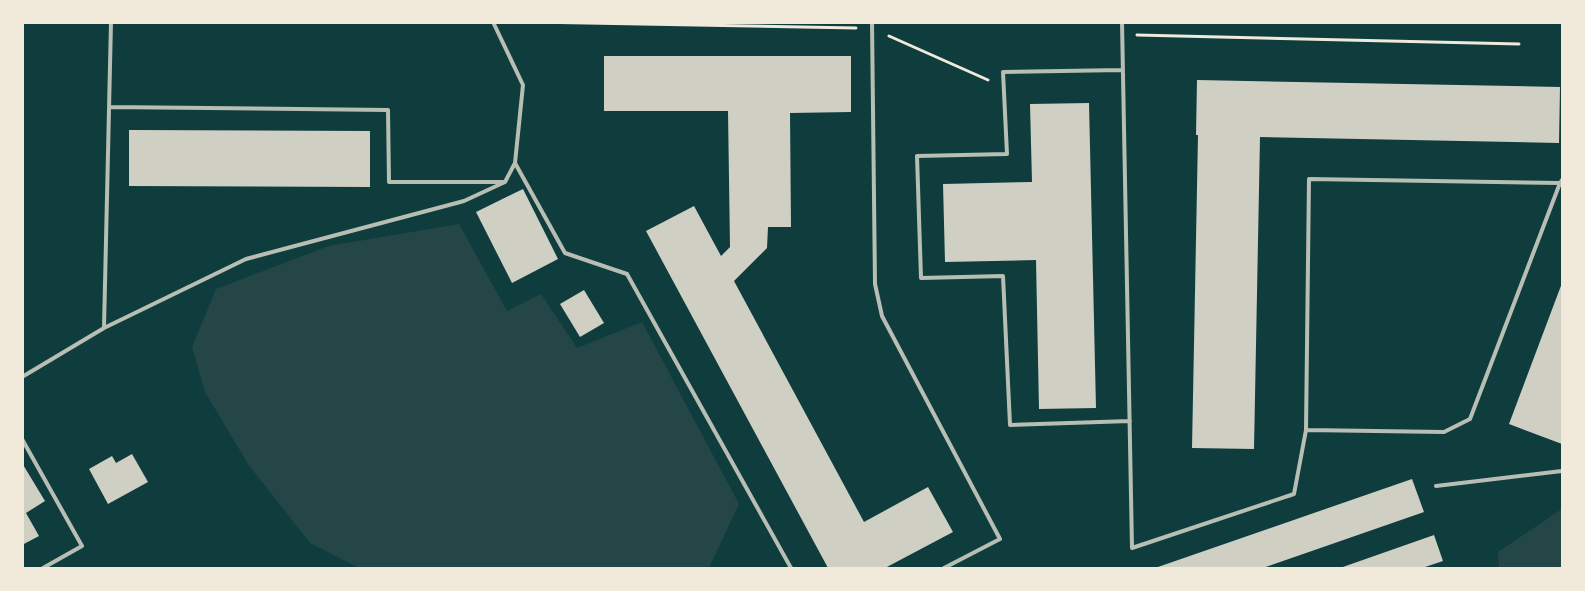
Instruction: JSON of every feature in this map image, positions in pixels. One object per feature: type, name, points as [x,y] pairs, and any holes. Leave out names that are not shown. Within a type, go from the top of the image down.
[{"type":"lane","points":[[104,328],[111,22]]},
{"type":"lane","points":[[22,377],[104,328],[246,259],[464,201],[505,182],[515,164],[522,85],[493,22]]},
{"type":"lane","points":[[872,22],[875,284],[882,316],[1000,539],[944,568]]},
{"type":"lane","points":[[1122,22],[1132,548],[1294,494],[1306,430],[1309,179],[1561,182],[1470,419],[1444,432],[1306,430]]},
{"type":"lane","points":[[1122,70],[1003,72],[1007,154],[917,156],[921,278],[1003,276],[1010,425],[1130,421]]},
{"type":"lane","points":[[109,107],[388,110],[389,182],[505,182]]},
{"type":"lane","points":[[515,164],[565,252],[627,274],[791,568]]},
{"type":"lane","points":[[22,439],[82,546],[43,568]]},
{"type":"lane","points":[[1436,486],[1562,471]]},
{"type":"path","points":[[532,22],[872,29],[1004,88]]},
{"type":"path","points":[[1122,34],[1519,44]]},
{"type":"shaded area","points":[[459,224],[507,311],[541,294],[577,348],[642,322],[739,504],[709,568],[357,568],[310,543],[248,464],[205,392],[192,347],[216,289],[329,246]]},
{"type":"shaded area","points":[[1562,509],[1562,568],[1499,568],[1498,552]]},
{"type":"building","points":[[604,56],[851,56],[851,112],[790,113],[791,227],[768,227],[767,248],[734,281],[864,522],[928,487],[953,532],[885,568],[828,568],[646,231],[694,206],[721,256],[730,247],[728,111],[604,111]]},
{"type":"building","points":[[1197,80],[1560,87],[1559,143],[1260,137],[1254,449],[1192,448],[1198,135],[1196,135]]},
{"type":"building","points":[[1089,103],[1096,408],[1039,409],[1036,260],[945,262],[943,184],[1032,182],[1030,104]]},
{"type":"building","points":[[129,130],[370,131],[370,187],[129,186]]},
{"type":"building","points":[[523,189],[558,259],[512,283],[476,212]]},
{"type":"building","points":[[1562,283],[1562,444],[1509,424]]},
{"type":"building","points":[[584,290],[604,323],[580,337],[560,304]]},
{"type":"building","points":[[132,454],[148,482],[108,504],[89,469],[112,456],[116,463]]},
{"type":"building","points":[[22,463],[45,501],[26,513],[39,536],[22,545]]},
{"type":"building","points":[[1412,479],[1424,512],[1263,568],[1155,568]]},
{"type":"building","points":[[1434,535],[1443,561],[1422,568],[1340,568]]}]
